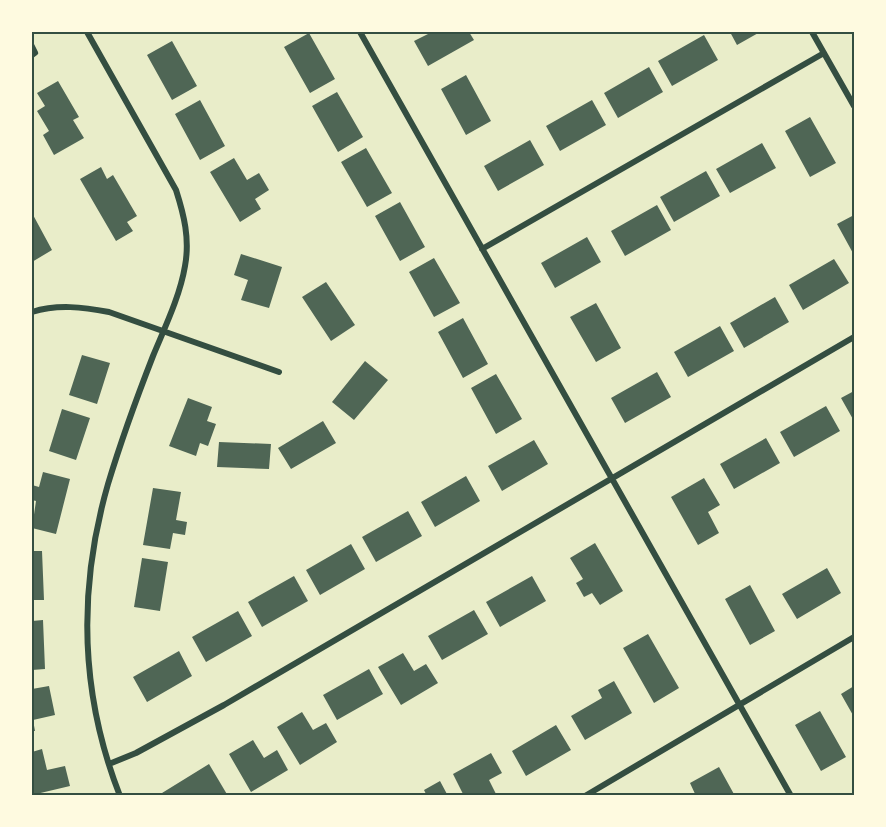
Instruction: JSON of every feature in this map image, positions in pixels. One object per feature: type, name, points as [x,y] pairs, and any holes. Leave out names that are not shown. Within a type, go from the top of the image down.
[{"type":"street","points":[[87,32],[176,190],[184,216],[187,240],[185,266],[108,484],[91,557],[86,622],[91,690],[98,726],[120,795]]},
{"type":"street","points":[[360,32],[791,795]]},
{"type":"street","points":[[812,32],[855,106]]},
{"type":"street","points":[[482,249],[824,53]]},
{"type":"street","points":[[32,312],[58,307],[83,307],[109,312],[279,372]]},
{"type":"street","points":[[109,764],[136,753],[224,705],[855,337]]},
{"type":"street","points":[[585,795],[855,637]]},
{"type":"lane","points":[[32,45],[36,53],[32,56]]},
{"type":"building","points":[[432,32],[469,32],[474,40],[428,66],[414,41]]},
{"type":"building","points":[[730,32],[760,32],[737,45]]},
{"type":"building","points":[[309,33],[335,79],[310,93],[284,47]]},
{"type":"building","points":[[704,35],[718,60],[672,86],[658,61]]},
{"type":"building","points":[[172,41],[197,86],[172,100],[147,55]]},
{"type":"building","points":[[649,67],[663,92],[618,118],[604,93]]},
{"type":"building","points":[[466,75],[491,121],[466,135],[441,89]]},
{"type":"building","points":[[58,81],[79,117],[73,120],[84,138],[54,155],[43,135],[49,131],[37,111],[45,106],[37,93]]},
{"type":"building","points":[[337,92],[363,137],[338,152],[312,106]]},
{"type":"building","points":[[200,100],[225,146],[200,160],[175,114]]},
{"type":"building","points":[[592,100],[606,125],[560,151],[546,126]]},
{"type":"building","points":[[810,117],[836,163],[810,177],[785,131]]},
{"type":"building","points":[[530,140],[544,165],[498,191],[484,166]]},
{"type":"building","points":[[762,143],[776,168],[730,193],[716,169]]},
{"type":"building","points":[[366,148],[392,193],[367,207],[341,162]]},
{"type":"building","points":[[234,158],[247,180],[259,173],[269,190],[255,199],[261,209],[240,222],[210,172]]},
{"type":"building","points":[[101,167],[107,179],[113,175],[137,216],[127,222],[133,231],[116,241],[80,179]]},
{"type":"building","points":[[706,171],[720,196],[674,222],[660,197]]},
{"type":"building","points":[[400,202],[425,247],[400,261],[375,216]]},
{"type":"building","points":[[657,205],[671,230],[625,256],[611,231]]},
{"type":"building","points":[[32,213],[52,250],[32,262]]},
{"type":"building","points":[[854,215],[854,255],[837,224]]},
{"type":"building","points":[[587,237],[601,262],[555,288],[541,263]]},
{"type":"building","points":[[241,254],[282,267],[269,308],[241,300],[248,280],[234,275]]},
{"type":"building","points":[[434,258],[460,303],[434,317],[409,272]]},
{"type":"building","points":[[834,259],[849,283],[803,310],[789,285]]},
{"type":"building","points":[[326,282],[355,325],[331,341],[302,297]]},
{"type":"building","points":[[775,297],[789,322],[744,348],[730,323]]},
{"type":"building","points":[[596,303],[621,348],[596,362],[570,317]]},
{"type":"building","points":[[463,318],[488,364],[463,378],[438,332]]},
{"type":"building","points":[[720,326],[734,351],[688,377],[674,352]]},
{"type":"building","points":[[82,355],[110,363],[97,404],[69,395]]},
{"type":"building","points":[[365,361],[388,380],[354,420],[332,402]]},
{"type":"building","points":[[657,372],[671,397],[625,423],[611,398]]},
{"type":"building","points":[[496,374],[522,419],[496,434],[471,388]]},
{"type":"building","points":[[854,391],[854,421],[841,398]]},
{"type":"building","points":[[188,398],[212,407],[207,421],[216,424],[208,446],[200,443],[196,456],[169,446]]},
{"type":"building","points":[[826,406],[840,431],[794,457],[780,432]]},
{"type":"building","points":[[62,409],[90,418],[76,460],[49,451]]},
{"type":"building","points":[[323,421],[336,443],[291,469],[278,448]]},
{"type":"building","points":[[766,438],[780,463],[734,489],[720,464]]},
{"type":"building","points":[[534,440],[548,464],[502,491],[488,466]]},
{"type":"building","points":[[219,442],[271,444],[269,469],[217,467]]},
{"type":"building","points":[[43,472],[70,479],[56,534],[32,528],[36,501],[32,500],[32,485],[39,487]]},
{"type":"building","points":[[466,476],[480,501],[435,527],[421,502]]},
{"type":"building","points":[[704,478],[720,505],[708,512],[719,533],[698,545],[671,497]]},
{"type":"building","points":[[153,488],[181,492],[176,520],[187,522],[185,535],[173,533],[170,549],[143,545]]},
{"type":"building","points":[[408,511],[422,536],[376,562],[362,537]]},
{"type":"building","points":[[595,543],[623,591],[600,605],[592,593],[584,597],[576,583],[583,579],[570,558]]},
{"type":"building","points":[[351,544],[365,569],[320,595],[306,570]]},
{"type":"building","points":[[32,551],[42,551],[44,600],[32,600]]},
{"type":"building","points":[[142,558],[168,562],[160,611],[134,607]]},
{"type":"building","points":[[827,568],[841,593],[797,619],[782,594]]},
{"type":"building","points":[[294,576],[308,601],[262,627],[248,602]]},
{"type":"building","points":[[532,576],[546,601],[500,627],[486,602]]},
{"type":"building","points":[[750,585],[775,631],[750,645],[725,599]]},
{"type":"building","points":[[474,610],[488,634],[442,660],[428,636]]},
{"type":"building","points":[[238,611],[252,636],[206,662],[192,637]]},
{"type":"building","points":[[43,620],[45,669],[32,670],[32,621]]},
{"type":"building","points":[[648,634],[679,688],[654,703],[623,648]]},
{"type":"building","points":[[179,651],[192,676],[147,702],[133,677]]},
{"type":"building","points":[[403,653],[414,671],[426,664],[438,683],[401,705],[378,667]]},
{"type":"building","points":[[369,669],[383,694],[337,720],[323,695]]},
{"type":"building","points":[[614,681],[632,713],[585,740],[571,716],[602,698],[598,690]]},
{"type":"building","points":[[49,686],[55,715],[33,720],[35,731],[32,731],[32,689]]},
{"type":"building","points":[[854,686],[854,717],[841,694]]},
{"type":"building","points":[[820,711],[846,757],[821,771],[795,725]]},
{"type":"building","points":[[302,712],[313,730],[326,723],[337,742],[300,765],[277,727]]},
{"type":"building","points":[[556,725],[571,750],[526,776],[512,751]]},
{"type":"building","points":[[253,740],[264,758],[277,750],[288,770],[251,792],[229,754]]},
{"type":"building","points":[[42,749],[47,770],[65,766],[70,786],[32,795],[32,752]]},
{"type":"building","points":[[491,753],[502,773],[489,780],[497,796],[464,796],[453,774]]},
{"type":"building","points":[[209,764],[228,796],[164,796],[162,793]]},
{"type":"building","points":[[719,767],[735,796],[696,796],[690,783]]},
{"type":"building","points":[[440,781],[448,796],[427,796],[424,790]]}]
